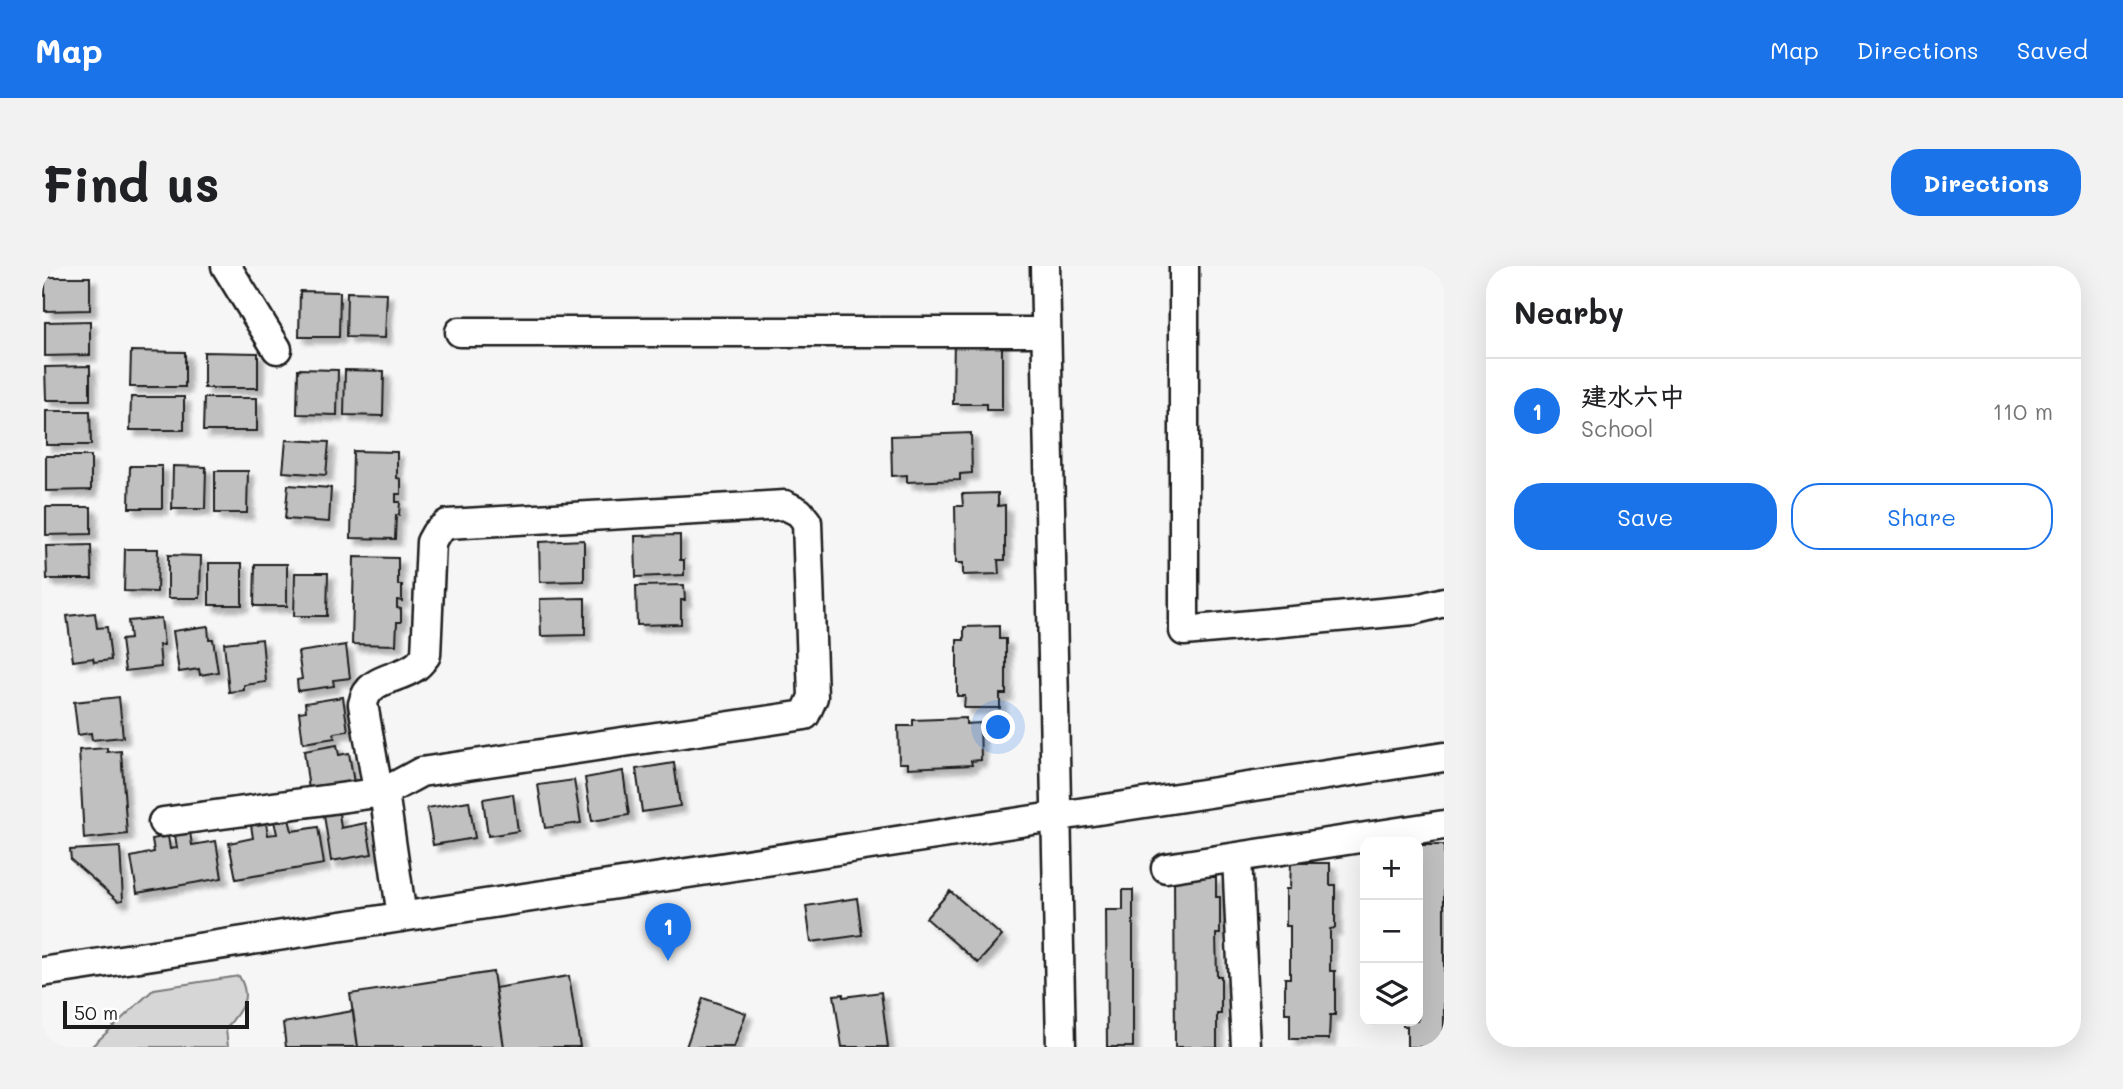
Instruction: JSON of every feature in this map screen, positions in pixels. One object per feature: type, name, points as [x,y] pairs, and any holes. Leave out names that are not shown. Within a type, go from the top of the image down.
[{"type":"street","points":[[226,266],[277,348]]},
{"type":"street","points":[[1045,266],[1061,1047]]},
{"type":"street","points":[[1184,266],[1184,631],[1413,610],[1444,602]]},
{"type":"street","points":[[460,332],[1046,332]]},
{"type":"street","points":[[163,821],[384,792],[421,772],[805,715],[813,696],[807,522],[799,512],[785,506],[447,524],[436,533],[430,542],[426,655],[412,669],[375,684],[363,704],[376,779],[384,792],[402,917]]},
{"type":"street","points":[[42,972],[1444,757]]},
{"type":"street","points":[[1166,868],[1444,825]]},
{"type":"street","points":[[1237,857],[1247,1047]]},
{"type":"shaded area","points":[[239,976],[245,998],[226,1029],[228,1047],[91,1047],[154,989]]},
{"type":"building","points":[[45,277],[90,277],[90,310],[45,311]]},
{"type":"building","points":[[300,291],[340,292],[339,337],[299,337]]},
{"type":"building","points":[[347,292],[387,293],[385,338],[346,337]]},
{"type":"building","points":[[90,321],[90,355],[45,356],[45,322]]},
{"type":"building","points":[[954,336],[1002,336],[1002,410],[986,410],[986,404],[953,404]]},
{"type":"building","points":[[131,351],[185,352],[185,387],[130,387]]},
{"type":"building","points":[[204,352],[258,353],[258,388],[204,388]]},
{"type":"building","points":[[90,366],[90,400],[46,400],[45,367]]},
{"type":"building","points":[[298,369],[338,370],[337,415],[297,414]]},
{"type":"building","points":[[345,370],[384,371],[383,416],[344,415]]},
{"type":"building","points":[[131,397],[184,397],[184,430],[130,430]]},
{"type":"building","points":[[204,398],[257,398],[257,431],[203,431]]},
{"type":"building","points":[[46,411],[90,411],[91,445],[46,445]]},
{"type":"building","points":[[971,433],[972,473],[960,474],[960,480],[907,482],[907,475],[892,476],[891,436]]},
{"type":"building","points":[[286,440],[329,442],[326,475],[283,472]]},
{"type":"building","points":[[353,451],[397,452],[397,478],[401,479],[401,494],[396,494],[396,502],[400,502],[399,515],[396,515],[395,539],[351,538]]},
{"type":"building","points":[[46,456],[91,456],[91,490],[46,491]]},
{"type":"building","points":[[130,466],[162,466],[162,508],[129,508]]},
{"type":"building","points":[[173,466],[206,467],[205,509],[172,509]]},
{"type":"building","points":[[215,471],[248,471],[247,513],[215,513]]},
{"type":"building","points":[[288,485],[331,488],[329,522],[285,519]]},
{"type":"building","points":[[998,493],[998,506],[1005,505],[1005,560],[998,560],[999,574],[963,575],[963,563],[956,563],[955,506],[963,506],[962,494]]},
{"type":"building","points":[[46,507],[91,507],[91,534],[46,535]]},
{"type":"building","points":[[680,535],[680,560],[684,560],[684,575],[636,577],[635,536]]},
{"type":"building","points":[[584,540],[584,581],[540,582],[539,542]]},
{"type":"building","points":[[91,545],[92,579],[47,579],[46,546]]},
{"type":"building","points":[[125,549],[158,549],[157,592],[124,591]]},
{"type":"building","points":[[168,555],[201,556],[200,598],[168,598]]},
{"type":"building","points":[[354,557],[398,558],[398,585],[402,585],[402,601],[397,600],[397,608],[401,609],[401,622],[397,622],[396,645],[352,644]]},
{"type":"building","points":[[209,563],[242,563],[242,605],[209,605]]},
{"type":"building","points":[[255,564],[287,564],[287,606],[254,606]]},
{"type":"building","points":[[295,573],[328,573],[327,616],[294,616]]},
{"type":"building","points":[[684,585],[685,600],[681,600],[681,624],[637,625],[636,586]]},
{"type":"building","points":[[585,598],[585,635],[541,636],[540,599]]},
{"type":"building","points":[[95,613],[97,628],[107,627],[111,660],[94,662],[93,658],[73,661],[67,616]]},
{"type":"building","points":[[161,618],[164,645],[159,645],[161,667],[125,671],[121,640],[130,639],[128,621]]},
{"type":"building","points":[[208,626],[209,639],[213,639],[218,672],[200,675],[199,669],[179,672],[173,631]]},
{"type":"building","points":[[999,626],[999,639],[1006,639],[1006,694],[1000,694],[1000,708],[964,708],[965,696],[957,696],[957,640],[964,640],[964,627]]},
{"type":"building","points":[[262,639],[266,682],[244,685],[244,690],[229,692],[224,643]]},
{"type":"building","points":[[346,645],[350,678],[333,680],[334,686],[298,691],[297,680],[302,679],[298,652]]},
{"type":"building","points":[[119,697],[123,737],[92,740],[91,733],[78,735],[74,702]]},
{"type":"building","points":[[343,697],[348,731],[334,733],[335,738],[303,743],[299,712],[306,711],[305,703]]},
{"type":"building","points":[[966,718],[966,724],[980,723],[981,760],[971,761],[972,765],[908,768],[908,763],[899,763],[898,726],[913,726],[913,720]]},
{"type":"building","points":[[337,745],[339,755],[349,753],[354,783],[309,790],[304,751]]},
{"type":"building","points":[[107,748],[107,752],[121,751],[127,834],[84,839],[79,750]]},
{"type":"building","points":[[674,763],[680,806],[642,812],[636,769]]},
{"type":"building","points":[[623,771],[629,815],[592,821],[585,778]]},
{"type":"building","points":[[574,780],[581,823],[545,828],[538,785]]},
{"type":"building","points":[[513,794],[518,831],[488,836],[483,799]]},
{"type":"building","points":[[469,801],[475,838],[433,845],[427,808]]},
{"type":"building","points":[[339,813],[341,828],[366,823],[372,854],[331,861],[324,815]]},
{"type":"building","points":[[289,819],[292,831],[318,827],[324,864],[236,879],[229,843],[253,838],[251,825],[266,823],[268,835],[277,834],[274,821]]},
{"type":"building","points":[[190,832],[192,845],[216,841],[222,878],[137,893],[131,857],[154,852],[152,839],[168,836],[170,849],[177,848],[175,835]]},
{"type":"building","points":[[1423,845],[1444,845],[1444,1047],[1407,1047],[1407,1026],[1423,1026]]},
{"type":"building","points":[[120,847],[123,900],[118,901],[71,860],[70,850]]},
{"type":"building","points":[[1291,863],[1330,863],[1330,885],[1335,885],[1335,928],[1330,929],[1330,971],[1335,971],[1335,1015],[1330,1015],[1329,1039],[1290,1039],[1290,1013],[1285,1013],[1285,978],[1290,978],[1290,926],[1286,926],[1286,889],[1290,889]]},
{"type":"building","points":[[1174,877],[1216,877],[1216,897],[1220,897],[1220,934],[1216,934],[1217,976],[1221,976],[1221,1014],[1217,1014],[1217,1047],[1175,1047]]},
{"type":"building","points":[[1123,890],[1133,890],[1133,1047],[1107,1047],[1106,910],[1123,910]]},
{"type":"building","points":[[950,891],[1002,936],[978,963],[926,918]]},
{"type":"building","points":[[857,898],[862,935],[811,942],[806,906]]},
{"type":"building","points":[[493,972],[504,1047],[358,1047],[350,994]]},
{"type":"building","points":[[569,976],[580,1047],[504,1047],[495,988]]},
{"type":"building","points":[[881,992],[888,1047],[842,1047],[834,995],[843,994],[843,997]]},
{"type":"building","points":[[703,998],[746,1013],[734,1047],[686,1047]]},
{"type":"building","points":[[353,1011],[358,1047],[286,1047],[283,1023]]},
{"type":"place","name":"建水六中","points":[[668,961]]}]
